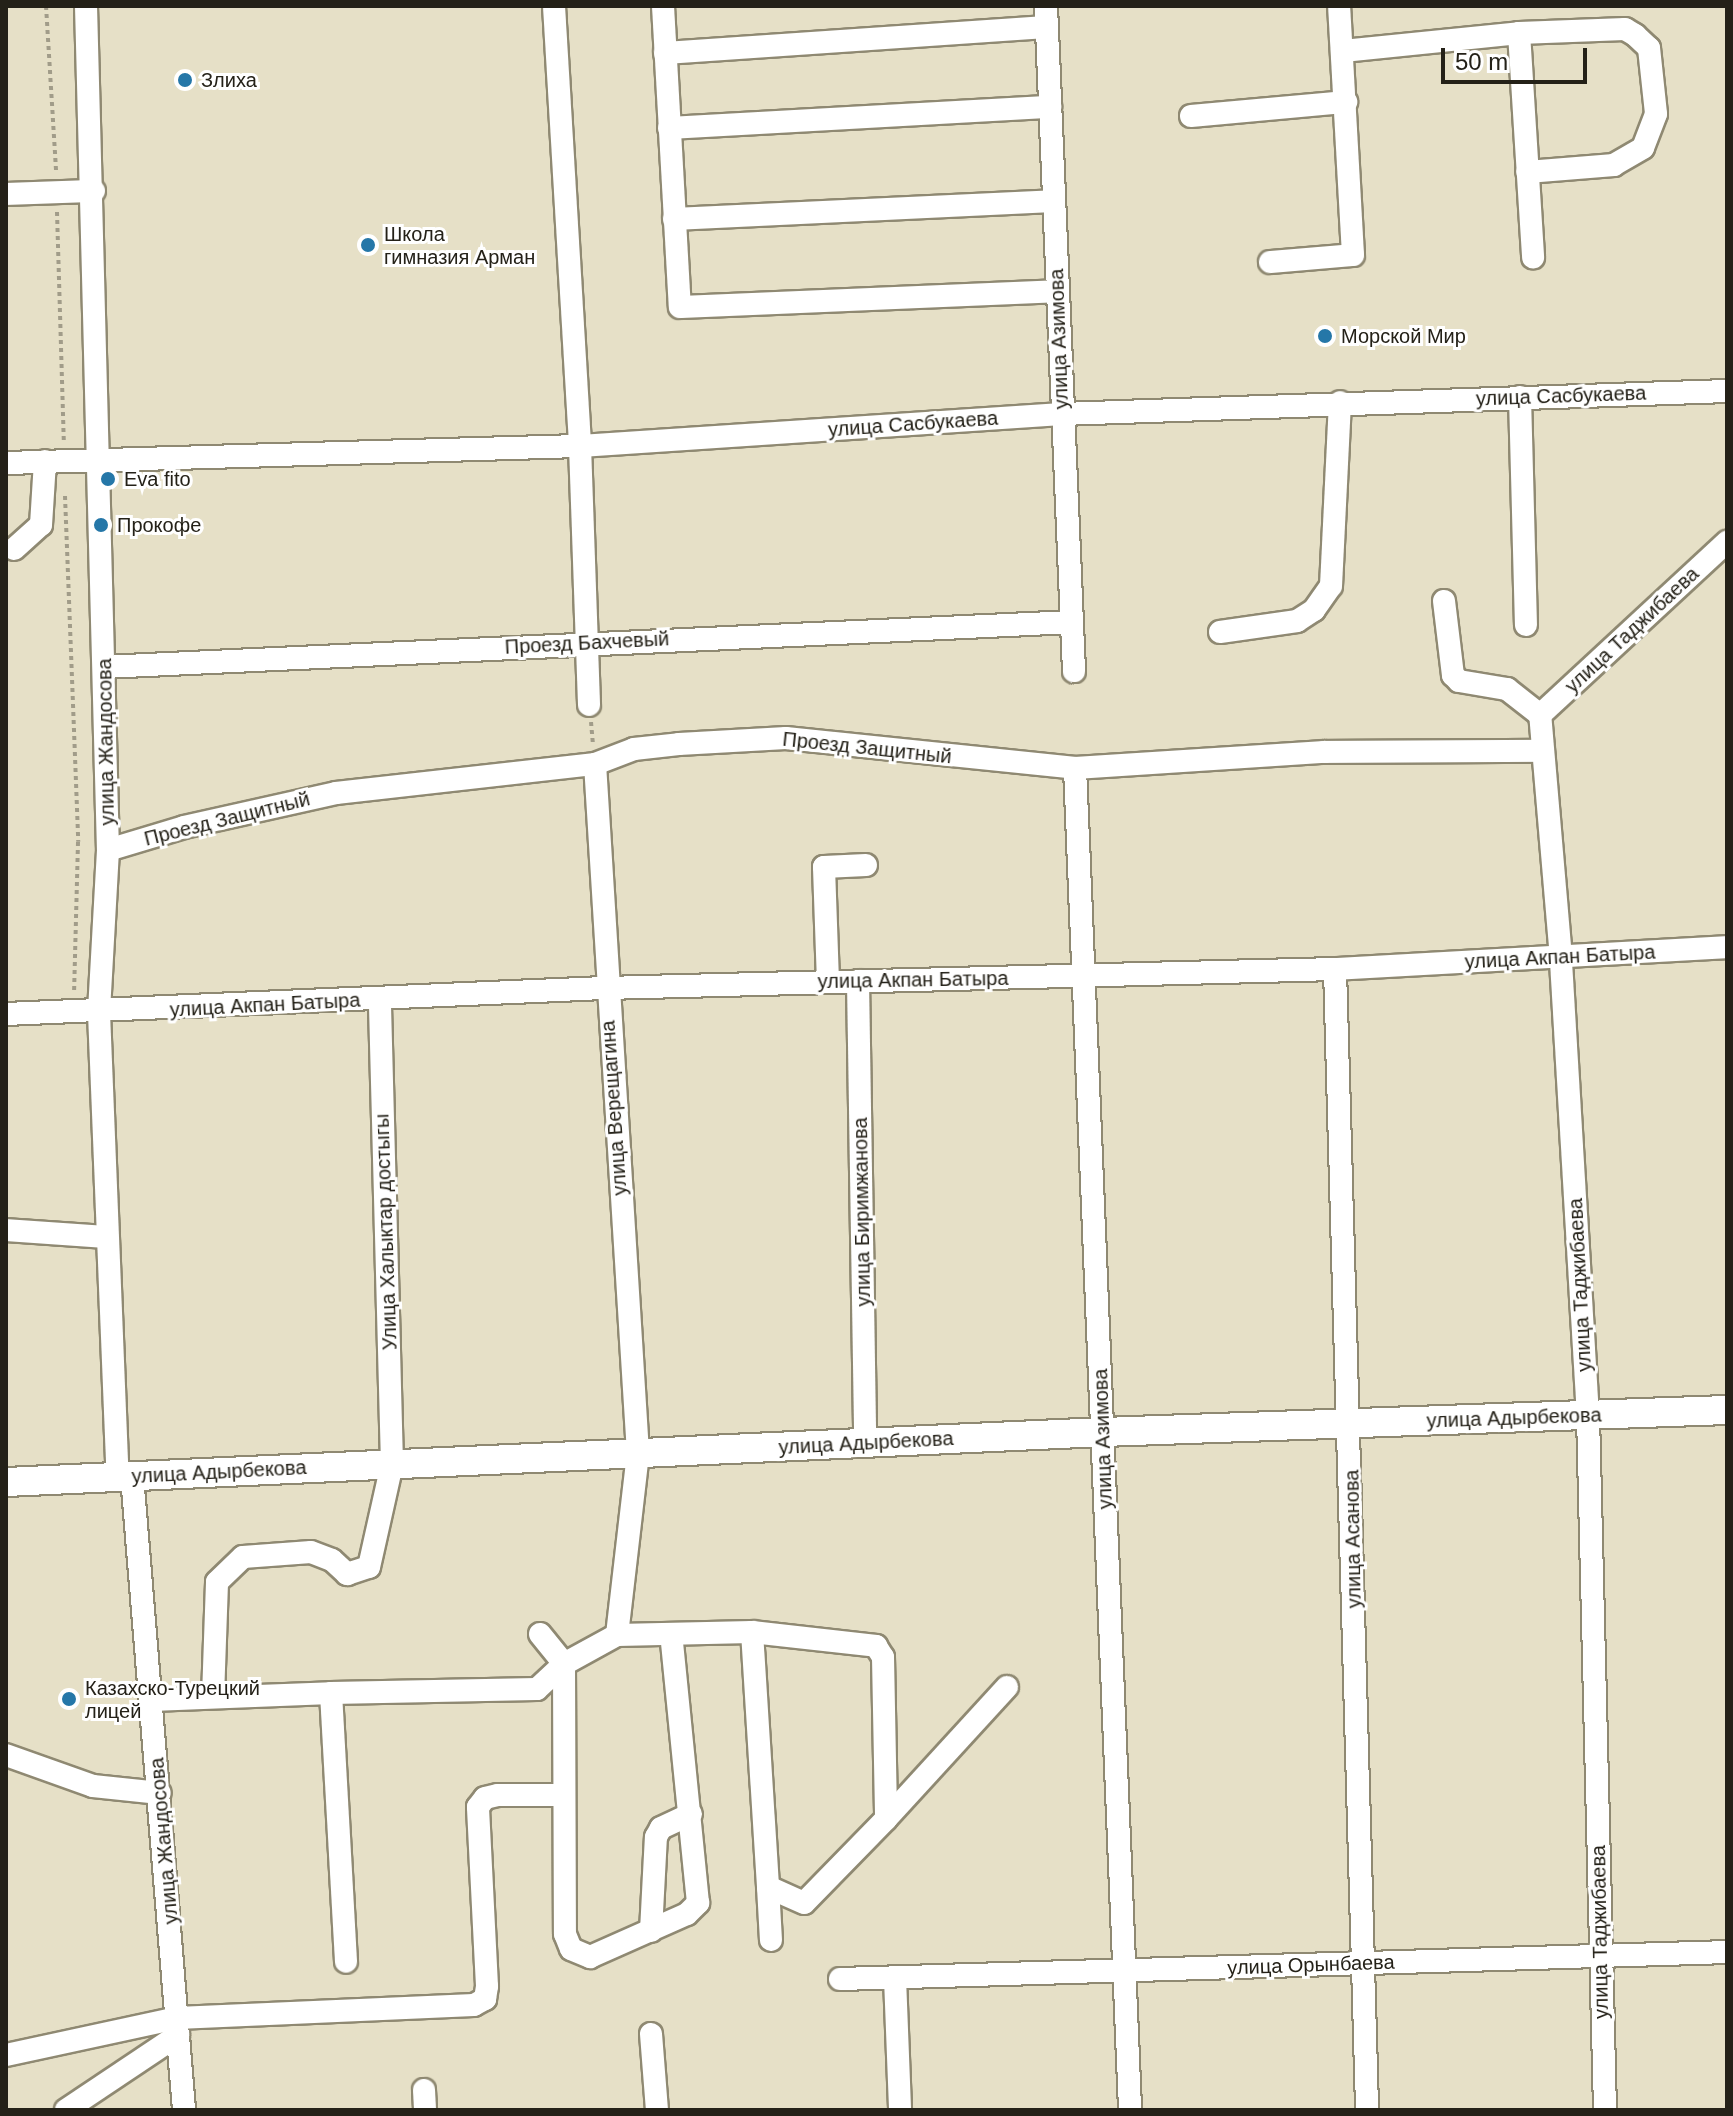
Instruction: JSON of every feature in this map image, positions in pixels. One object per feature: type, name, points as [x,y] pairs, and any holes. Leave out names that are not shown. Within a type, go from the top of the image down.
[{"type":"main road","name":"улица Адырбекова","points":[[6,1482],[1103,1432],[1727,1410]]},
{"type":"street","name":"улица Жандосова","points":[[86,6],[94,191],[108,850],[99,1013],[106,1237],[125,1476],[152,1700],[184,2110]]},
{"type":"street","points":[[554,6],[580,446],[590,716]]},
{"type":"street","points":[[663,6],[680,307],[1057,291]]},
{"type":"street","points":[[1270,262],[1353,255],[1339,6]]},
{"type":"street","points":[[665,53],[1046,16]]},
{"type":"street","name":"улица Азимова","points":[[1046,16],[1074,671]]},
{"type":"street","points":[[1343,51],[1519,33],[1625,29],[1635,35],[1649,48],[1656,114],[1643,148],[1614,165],[1527,172]]},
{"type":"street","points":[[1519,33],[1533,258]]},
{"type":"street","points":[[1191,116],[1346,102]]},
{"type":"street","points":[[669,128],[1050,107]]},
{"type":"street","points":[[6,194],[94,191]]},
{"type":"street","points":[[674,219],[1053,201]]},
{"type":"street","name":"улица Сасбукаева","points":[[6,463],[580,446],[1062,414],[1727,391]]},
{"type":"street","points":[[1520,397],[1526,625]]},
{"type":"street","points":[[1220,632],[1297,621],[1314,610],[1331,586],[1340,402]]},
{"type":"street","points":[[14,549],[41,525],[55,460]]},
{"type":"street","name":"улица Таджибаева","points":[[1605,2110],[1588,1416],[1561,958],[1540,715],[1727,542]]},
{"type":"street","points":[[1444,601],[1453,675],[1459,681],[1507,689],[1540,715]]},
{"type":"street","name":"Проезд Бахчевый","points":[[104,667],[1071,622]]},
{"type":"street","name":"Проезд Защитный","points":[[108,850],[184,827],[336,793],[634,749],[786,738],[1075,768],[1324,752],[1541,751]]},
{"type":"street","name":"улица Верещагина","points":[[594,756],[605,988],[638,1453],[617,1635]]},
{"type":"street","name":"улица Азимова","points":[[1075,768],[1081,975],[1130,2110]]},
{"type":"street","points":[[828,982],[824,867],[866,865]]},
{"type":"street","name":"улица Акпан Батыра","points":[[6,1014],[99,1013],[605,988],[1335,969],[1727,947]]},
{"type":"street","name":"улица Асанова","points":[[1335,969],[1351,1424],[1361,1962],[1367,2110]]},
{"type":"street","name":"улица Биримжанова","points":[[858,981],[865,1443]]},
{"type":"street","name":"Улица Халыктар достыгы","points":[[213,1697],[217,1582],[243,1557],[268,1552],[311,1552],[332,1560],[347,1574],[369,1567],[392,1464],[380,999]]},
{"type":"street","points":[[6,1230],[106,1237]]},
{"type":"street","points":[[152,1700],[537,1689],[564,1664],[617,1635],[752,1632],[876,1646],[883,1657],[886,1819]]},
{"type":"street","points":[[752,1632],[771,1940]]},
{"type":"street","points":[[540,1634],[564,1664],[561,1795],[565,1934],[571,1949],[590,1957],[687,1914],[698,1903],[671,1634]]},
{"type":"street","points":[[768,1887],[804,1903],[1007,1687]]},
{"type":"street","points":[[331,1693],[346,1962]]},
{"type":"street","points":[[6,1755],[93,1786],[160,1793]]},
{"type":"street","points":[[6,2055],[177,2026],[474,2005],[485,1999],[478,1807],[485,1798],[498,1795],[561,1795]]},
{"type":"street","points":[[651,1931],[656,1837],[661,1828],[691,1814]]},
{"type":"street","name":"улица Орынбаева","points":[[840,1979],[1361,1962],[1601,1959],[1727,1952]]},
{"type":"street","points":[[895,1978],[900,2110]]},
{"type":"street","points":[[66,2110],[177,2026]]},
{"type":"street","points":[[651,2034],[657,2110]]},
{"type":"path","points":[[46,6],[57,192],[55,460],[78,842],[73,1014]]},
{"type":"path","points":[[590,716],[594,756]]},
{"type":"place","name":"Злиха","points":[[185,80]]},
{"type":"place","name":"Школа гимназия Арман","points":[[368,245]]},
{"type":"place","name":"Морской Мир","points":[[1325,336]]},
{"type":"place","name":"Eva fito","points":[[108,479]]},
{"type":"place","name":"Прокофе","points":[[101,525]]},
{"type":"place","name":"Казахско-Турецкий лицей","points":[[69,1699]]}]
